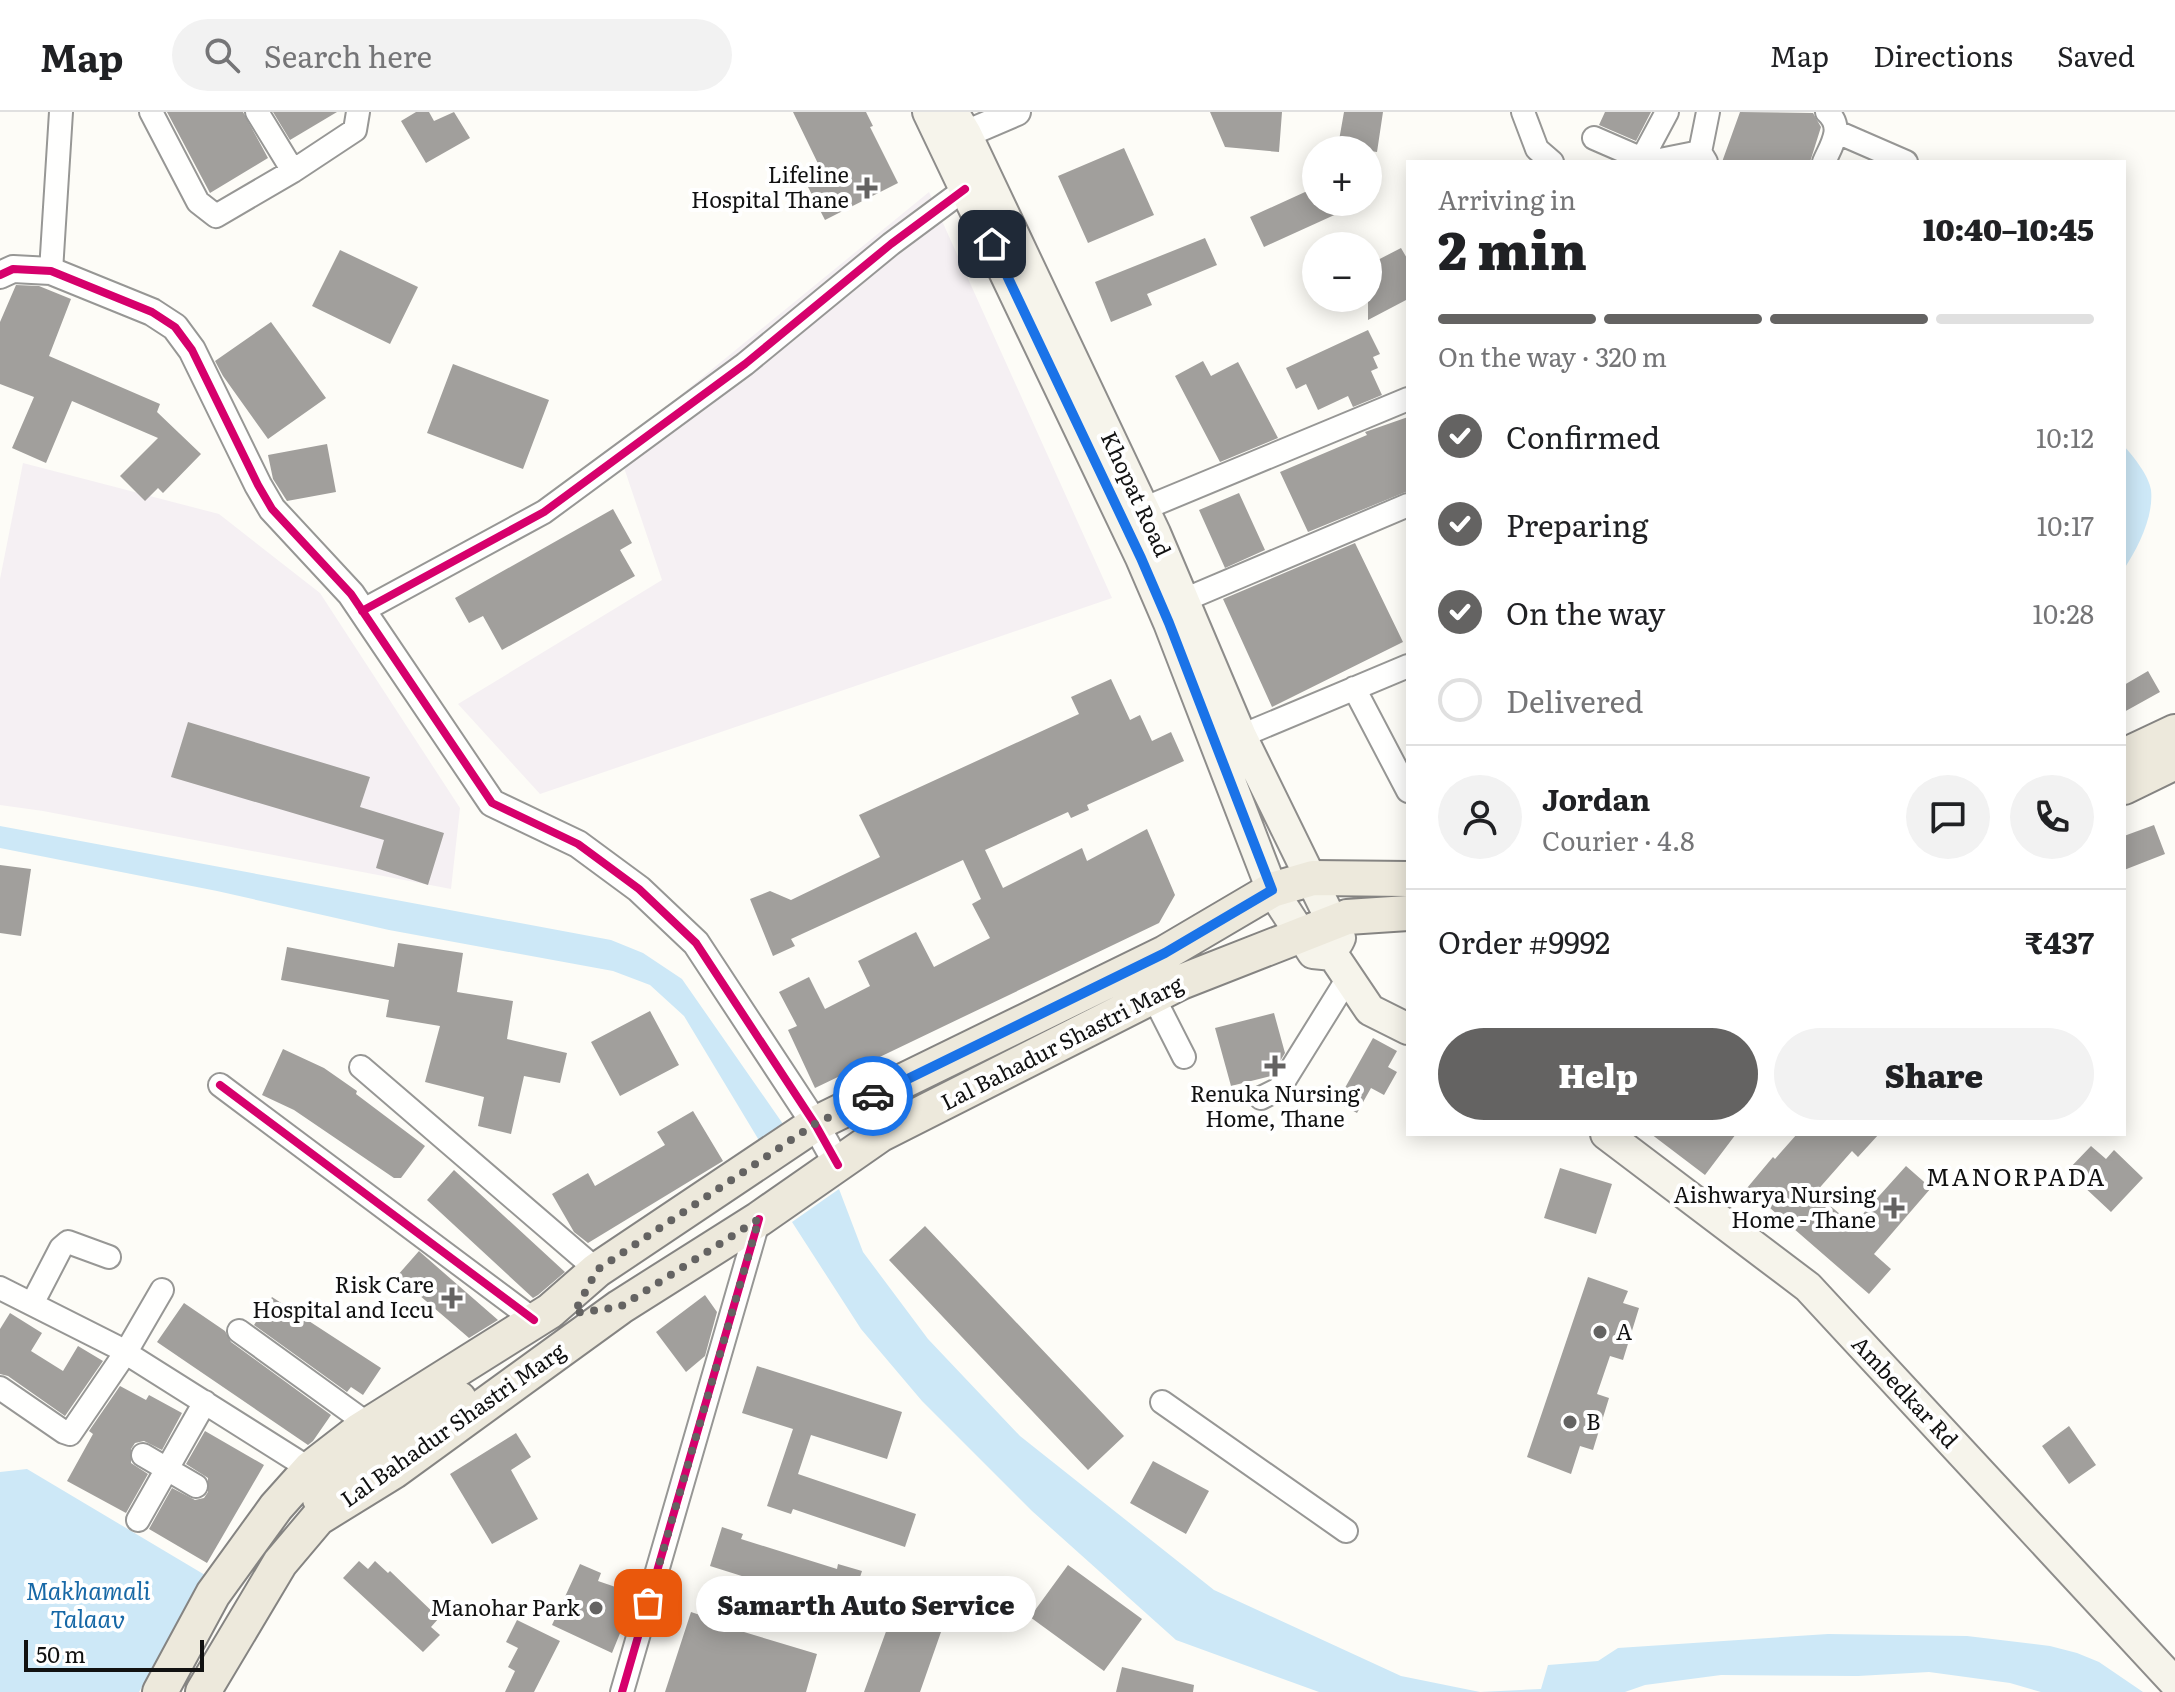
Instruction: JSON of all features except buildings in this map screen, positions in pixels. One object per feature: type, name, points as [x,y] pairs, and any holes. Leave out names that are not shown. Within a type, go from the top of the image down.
[{"type":"main road","name":"Khopat Road","points":[[928,112],[954,130],[1143,509],[1241,736],[1313,878],[1338,952]]},
{"type":"main road","name":"Khopat Road","points":[[954,130],[965,189],[1141,558],[1272,890],[1301,935]]},
{"type":"main road","points":[[2126,729],[2175,707]]},
{"type":"main road","points":[[2126,755],[2175,732]]},
{"type":"main road","points":[[2126,786],[2175,762]]},
{"type":"main road","name":"Lal Bahadur Shastri Marg","points":[[160,1692],[213,1594],[276,1507],[310,1469],[369,1425],[550,1311],[597,1270],[815,1124],[1165,953],[1272,890],[1313,878],[1406,879]]},
{"type":"main road","name":"Lal Bahadur Shastri Marg","points":[[203,1692],[280,1563],[318,1518],[394,1471],[620,1307],[759,1219],[881,1134],[1181,982],[1301,935],[1338,952],[1347,917],[1406,913]]},
{"type":"main road","points":[[1338,952],[1370,1010],[1406,1028]]},
{"type":"main road","name":"Ambedkar Rd","points":[[1609,1136],[1808,1287],[2175,1683]]},
{"type":"main road","points":[[181,1692],[253,1569],[307,1511],[366,1458],[515,1362],[574,1313],[597,1270]]},
{"type":"main road","points":[[574,1313],[620,1307]]},
{"type":"street","points":[[51,271],[61,112]]},
{"type":"street","points":[[151,112],[198,202],[216,216],[355,130],[358,112]]},
{"type":"street","points":[[257,112],[293,171]]},
{"type":"street","points":[[954,130],[1017,112]]},
{"type":"street","points":[[1523,112],[1537,149],[1550,160]]},
{"type":"street","points":[[1594,138],[1640,158],[1667,112]]},
{"type":"street","points":[[1671,160],[1703,157],[1708,112]]},
{"type":"street","points":[[1824,160],[1832,122],[1902,160]]},
{"type":"street","points":[[362,611],[544,512],[745,364],[891,244],[965,189]]},
{"type":"street","points":[[4,269],[51,271],[152,312],[175,327],[192,350],[272,509],[338,578],[492,803],[578,844],[639,889],[696,943],[815,1124],[838,1165]]},
{"type":"street","points":[[1143,509],[1406,400]]},
{"type":"street","points":[[1184,600],[1406,506]]},
{"type":"street","points":[[1241,736],[1406,667]]},
{"type":"street","points":[[1354,688],[1406,787]]},
{"type":"street","points":[[1261,1098],[1279,1089],[1338,952]]},
{"type":"street","points":[[1153,996],[1184,1057]]},
{"type":"street","points":[[361,1067],[597,1270]]},
{"type":"street","points":[[220,1085],[534,1320]]},
{"type":"street","points":[[622,1692],[759,1219]]},
{"type":"street","points":[[32,1304],[61,1248],[68,1242],[109,1257]]},
{"type":"street","points":[[0,1288],[126,1352],[310,1469]]},
{"type":"street","points":[[0,1388],[70,1434],[126,1352],[162,1290]]},
{"type":"street","points":[[239,1331],[369,1425]]},
{"type":"street","points":[[138,1520],[205,1402]]},
{"type":"street","points":[[1162,1402],[1346,1531]]},
{"type":"street","points":[[143,1455],[196,1486]]},
{"type":"shaded area","points":[[929,192],[1112,598],[540,794],[458,704],[662,580],[617,447]]},
{"type":"shaded area","points":[[23,463],[219,514],[320,593],[460,808],[451,889],[0,805],[0,579]]},
{"type":"water","points":[[2126,448],[2151,490],[2150,510],[2135,551],[2126,566]]},
{"type":"water","points":[[0,826],[611,940],[643,953],[682,979],[783,1124],[760,1142],[684,1016],[650,985],[613,971],[389,930],[217,891],[0,848]]},
{"type":"water","points":[[839,1189],[863,1252],[928,1339],[1020,1436],[1214,1590],[1401,1676],[1480,1692],[1319,1692],[1176,1640],[1032,1511],[922,1401],[861,1329],[792,1222]]},
{"type":"water","name":"Makhamali Talaav","points":[[27,1469],[205,1575],[139,1692],[0,1692],[0,1472]]},
{"type":"water","points":[[1828,1634],[1967,1636],[2050,1646],[2099,1662],[2143,1692],[2041,1692],[2010,1683],[1929,1672],[1858,1676],[1721,1675],[1645,1685],[1625,1692],[1480,1692],[1541,1689],[1548,1665],[1598,1661],[1618,1648]]},
{"type":"cycle path","points":[[362,611],[544,512],[745,364],[891,244],[965,189]]},
{"type":"cycle path","points":[[0,275],[13,269],[51,271],[152,312],[175,327],[192,350],[272,509],[351,594],[492,803],[578,844],[639,889],[696,943],[815,1124],[838,1165]]},
{"type":"cycle path","points":[[220,1085],[534,1320]]},
{"type":"cycle path","points":[[622,1692],[759,1219]]},
{"type":"way so far","points":[[648,1603],[759,1219],[620,1307],[574,1313],[597,1270],[815,1124],[873,1096]]},
{"type":"place","name":"Lifeline Hospital Thane","points":[[867,188]]},
{"type":"place","name":"Renuka Nursing Home, Thane","points":[[1275,1066]]},
{"type":"place","name":"Aishwarya Nursing Home - Thane","points":[[1894,1208]]},
{"type":"place","name":"Risk Care Hospital and Iccu","points":[[452,1298]]},
{"type":"place","name":"A","points":[[1600,1332]]},
{"type":"place","name":"B","points":[[1570,1422]]},
{"type":"place","name":"Samarth Auto Service","points":[[648,1603]]},
{"type":"place","name":"Manohar Park","points":[[596,1608]]},
{"type":"district","name":"MANORPADA","points":[[2016,1178]]},
{"type":"route","points":[[873,1096],[1165,953],[1272,890],[1141,558],[992,244]]}]
